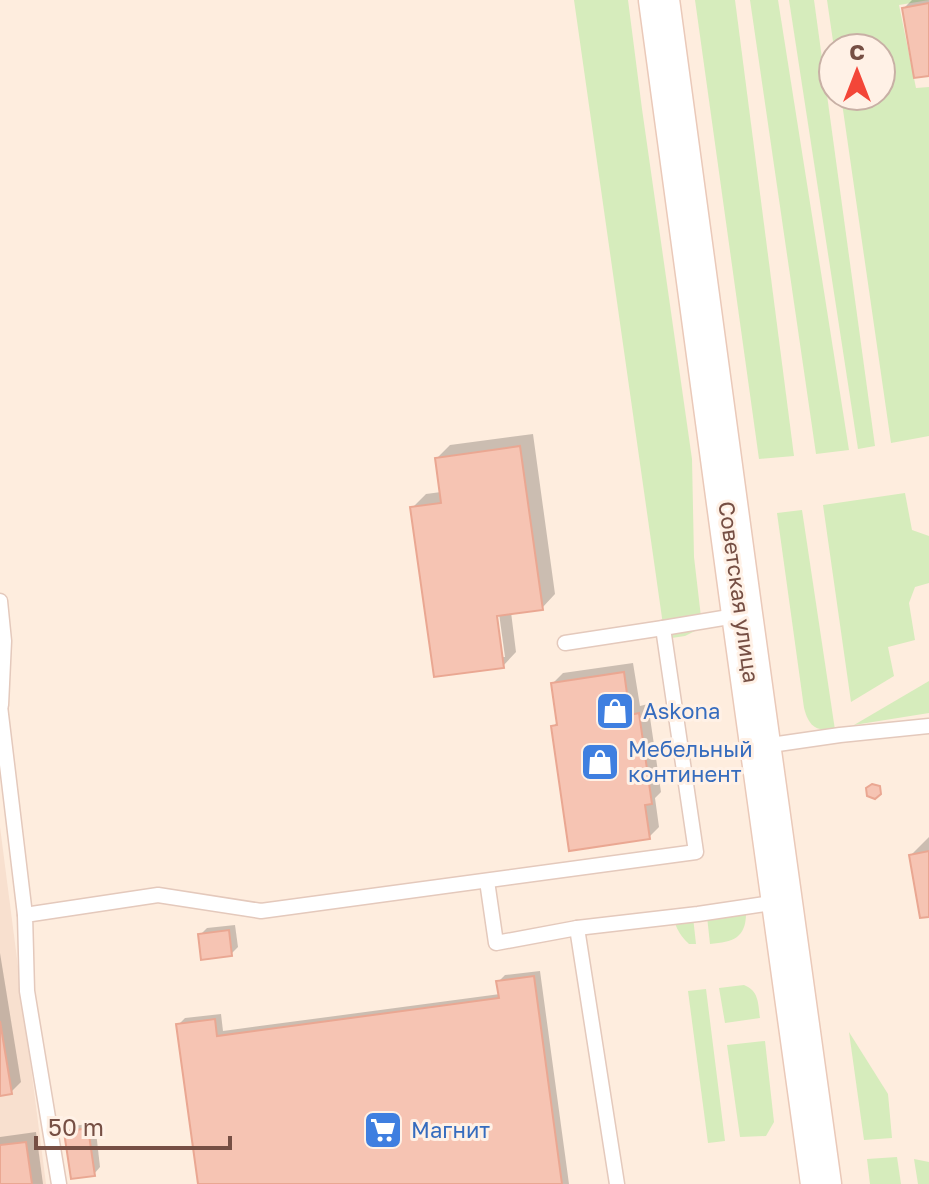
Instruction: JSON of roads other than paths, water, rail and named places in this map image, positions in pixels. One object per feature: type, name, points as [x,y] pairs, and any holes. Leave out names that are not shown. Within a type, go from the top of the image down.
[{"type":"main road","name":"Советская улица","points":[[659,0],[821,1184]]},
{"type":"lane","points":[[0,601],[4,641],[0,706],[25,915],[27,991],[59,1184]]},
{"type":"lane","points":[[565,643],[742,614]]},
{"type":"lane","points":[[25,915],[158,895],[261,911],[696,852],[663,628]]},
{"type":"lane","points":[[760,746],[929,726]]},
{"type":"lane","points":[[487,881],[496,943],[577,928],[782,902]]},
{"type":"lane","points":[[577,928],[617,1184]]},
{"type":"place","name":"Askona","points":[[615,711]]},
{"type":"place","name":"Мебельный континент","points":[[600,762]]},
{"type":"place","name":"Магнит","points":[[383,1130]]}]
